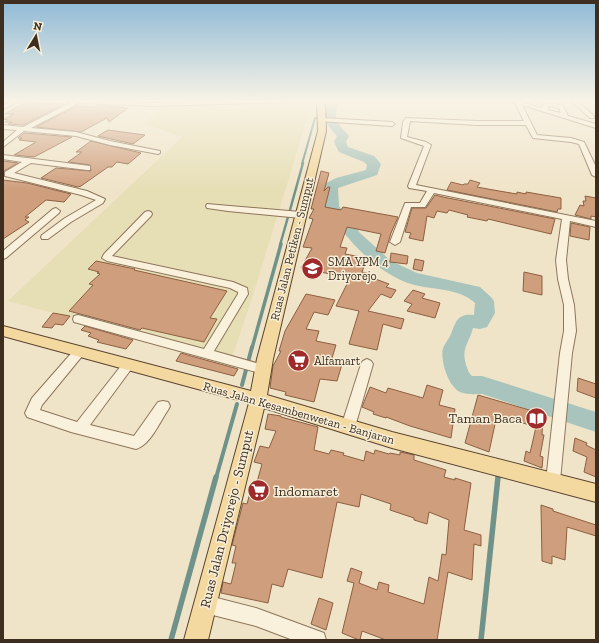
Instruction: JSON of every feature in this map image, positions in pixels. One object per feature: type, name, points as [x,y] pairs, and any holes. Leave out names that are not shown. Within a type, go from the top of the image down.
[{"type":"main road","name":"Ruas Jalan Petiken - Sumput","points":[[258,399],[263,369],[322,130]]},
{"type":"main road","name":"Ruas Jalan Kesambenwetan - Banjaran","points":[[3,331],[258,399],[348,427],[596,493]]},
{"type":"main road","name":"Ruas Jalan Driyorejo - Sumput","points":[[196,640],[258,399]]},
{"type":"street","points":[[3,145],[22,130]]},
{"type":"street","points":[[34,130],[76,134],[110,143],[158,152]]},
{"type":"street","points":[[405,130],[404,138],[428,145],[412,186],[596,224]]},
{"type":"street","points":[[532,130],[535,136],[576,140],[582,143],[596,175]]},
{"type":"street","points":[[3,157],[87,168]]},
{"type":"street","points":[[30,160],[8,174],[84,193],[101,199],[45,237]]},
{"type":"street","points":[[395,242],[408,205],[422,206],[432,190]]},
{"type":"street","points":[[210,206],[301,215]]},
{"type":"street","points":[[3,256],[56,211]]},
{"type":"street","points":[[148,214],[106,256],[107,258],[234,285],[243,290],[243,294],[207,354]]},
{"type":"street","points":[[553,481],[558,422],[570,331],[569,306],[561,260],[566,218]]},
{"type":"street","points":[[78,319],[263,369]]},
{"type":"street","points":[[79,352],[37,402],[32,413],[136,444],[142,438],[163,406]]},
{"type":"street","points":[[348,427],[367,364]]},
{"type":"street","points":[[80,428],[128,365]]},
{"type":"street","points":[[205,604],[256,617],[317,640]]},
{"type":"shaded area","points":[[162,130],[304,130],[249,308],[231,360],[8,301],[182,137]]},
{"type":"building","points":[[63,130],[85,130],[81,132]]},
{"type":"building","points":[[108,130],[145,135],[133,144],[98,136]]},
{"type":"building","points":[[24,133],[72,137],[34,157],[14,155],[36,142],[19,140],[22,138],[18,138]]},
{"type":"building","points":[[91,141],[141,153],[128,164],[117,162],[112,167],[108,167],[78,187],[41,178],[56,168],[91,171],[90,165],[68,162],[82,152],[76,152]]},
{"type":"building","points":[[3,161],[18,163],[4,171],[3,175]]},
{"type":"building","points":[[321,171],[329,173],[324,191],[330,187],[325,207],[341,210],[343,207],[398,217],[385,253],[376,251],[381,234],[347,227],[340,247],[347,248],[345,254],[367,258],[362,272],[371,274],[370,277],[389,284],[386,287],[396,290],[391,298],[381,294],[368,311],[404,319],[401,329],[383,324],[377,350],[349,344],[359,311],[336,306],[350,278],[301,268],[312,248],[303,247],[313,219],[309,218],[314,209],[311,209]]},
{"type":"building","points":[[3,180],[27,183],[71,194],[64,202],[46,200],[25,217],[29,217],[25,220],[29,222],[3,239]]},
{"type":"building","points":[[470,180],[480,183],[477,187],[517,194],[517,192],[526,194],[526,192],[561,198],[561,209],[558,209],[557,212],[447,190],[451,182],[463,185],[468,184]]},
{"type":"building","points":[[435,195],[555,219],[551,234],[488,219],[487,221],[467,217],[468,215],[449,210],[447,213],[437,211],[434,218],[427,216],[423,241],[409,238],[411,233],[405,232],[412,208],[426,208]]},
{"type":"building","points":[[585,196],[596,198],[596,217],[591,216],[591,219],[575,215],[580,205],[584,206],[583,201],[586,201]]},
{"type":"building","points":[[571,223],[590,227],[589,240],[570,236]]},
{"type":"building","points":[[391,253],[408,256],[407,264],[390,262]]},
{"type":"building","points":[[415,259],[424,261],[422,271],[413,269]]},
{"type":"building","points":[[96,261],[227,291],[210,318],[217,319],[204,342],[142,328],[140,330],[69,311],[93,285],[89,284],[100,274],[97,273],[99,272],[88,269]]},
{"type":"building","points":[[524,272],[542,276],[542,295],[523,291]]},
{"type":"building","points":[[413,290],[425,294],[422,298],[440,303],[435,318],[407,311],[412,304],[404,301]]},
{"type":"building","points":[[306,294],[335,300],[328,315],[314,312],[306,329],[319,331],[316,341],[336,345],[332,358],[343,361],[337,381],[320,379],[314,402],[285,395],[286,392],[270,388],[273,366],[281,351],[279,351],[285,331]]},
{"type":"building","points":[[53,313],[70,316],[63,325],[55,324],[52,328],[42,327]]},
{"type":"building","points":[[85,326],[133,340],[126,349],[97,342],[99,340],[88,336],[91,333],[81,330]]},
{"type":"building","points":[[181,353],[238,369],[234,376],[176,361]]},
{"type":"building","points":[[578,378],[596,384],[596,398],[577,391]]},
{"type":"building","points":[[427,385],[443,390],[439,405],[455,409],[451,438],[373,414],[374,412],[362,407],[370,387],[386,393],[388,388],[423,398]]},
{"type":"building","points":[[478,395],[543,414],[542,435],[544,435],[540,456],[543,457],[542,468],[524,461],[526,451],[530,453],[536,427],[497,415],[489,452],[465,443]]},
{"type":"building","points":[[268,414],[281,416],[318,427],[314,450],[329,454],[331,450],[344,453],[343,455],[364,461],[366,451],[374,454],[375,450],[400,455],[400,452],[414,455],[414,460],[446,470],[444,477],[455,480],[455,478],[471,483],[464,530],[481,535],[481,546],[474,544],[472,580],[448,572],[437,640],[386,640],[362,631],[359,640],[342,633],[354,583],[347,581],[351,568],[362,572],[359,583],[377,590],[379,582],[389,585],[388,592],[424,604],[429,577],[438,581],[442,554],[446,555],[449,520],[429,512],[427,524],[390,510],[391,504],[361,494],[359,507],[337,502],[322,578],[288,569],[283,587],[272,584],[268,603],[221,593],[223,582],[231,584],[236,563],[232,563],[236,546],[232,545],[243,503],[247,504],[253,481],[257,482],[262,464],[254,462],[260,446],[269,448],[276,431],[265,429]]},
{"type":"building","points":[[575,438],[587,443],[586,445],[596,450],[596,477],[584,472],[587,457],[573,451]]},
{"type":"building","points":[[541,505],[553,509],[553,511],[596,525],[596,536],[567,527],[565,560],[552,556],[552,564],[542,561]]},
{"type":"building","points":[[319,598],[333,603],[326,630],[311,624]]},
{"type":"waterway","points":[[302,164],[312,130]]},
{"type":"waterway","points":[[338,130],[343,136],[340,142],[343,149],[369,159],[374,164],[372,172],[341,181],[331,186],[331,207],[354,236],[385,265],[412,278],[473,291],[484,301],[485,313],[480,322],[468,321],[463,326],[461,335],[454,347],[453,355],[459,378],[467,385],[482,385],[596,422]]},
{"type":"waterway","points":[[290,210],[303,163]]},
{"type":"waterway","points":[[280,245],[288,217]]},
{"type":"waterway","points":[[252,348],[281,244]]},
{"type":"waterway","points":[[242,385],[252,347]]},
{"type":"waterway","points":[[216,478],[237,404]]},
{"type":"waterway","points":[[171,640],[216,477]]},
{"type":"waterway","points":[[481,640],[498,477]]},
{"type":"place","name":"SMA YPM 4 Driyorejo","points":[[312,269]]},
{"type":"place","name":"Alfamart","points":[[298,361]]},
{"type":"place","name":"Taman Baca","points":[[537,418]]},
{"type":"place","name":"Indomaret","points":[[258,491]]}]
